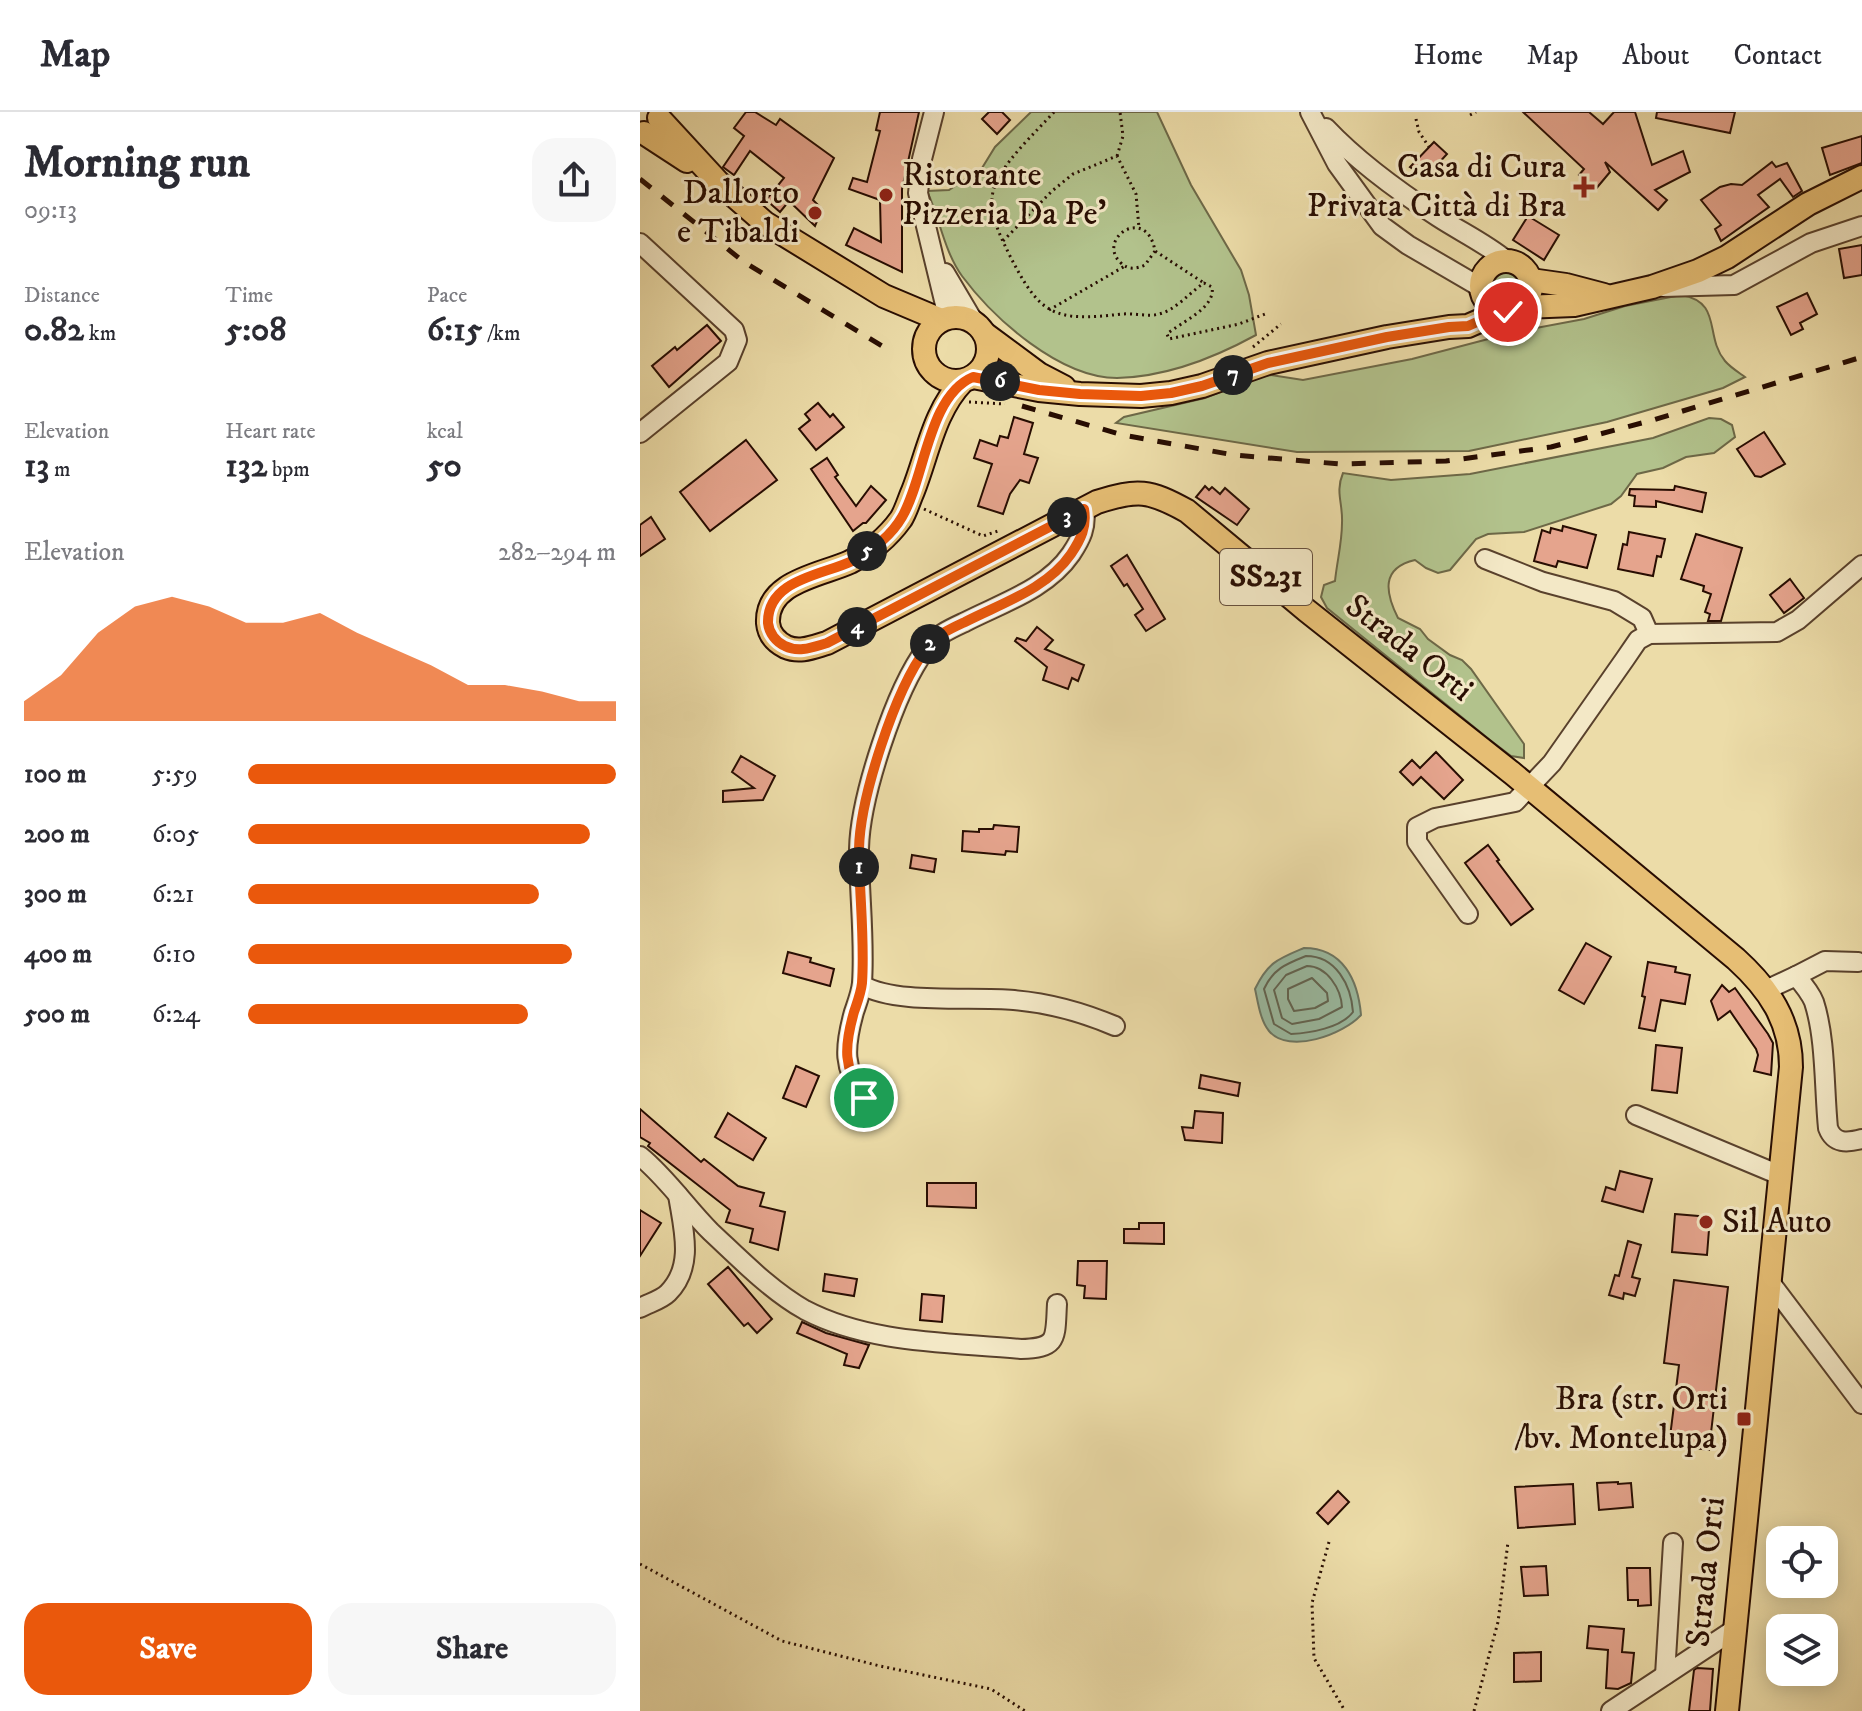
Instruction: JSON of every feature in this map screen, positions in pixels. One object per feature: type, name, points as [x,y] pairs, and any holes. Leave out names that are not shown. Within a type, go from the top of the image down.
[{"type":"main road","name":"SS231","points":[[650,124],[765,223],[884,296],[909,319],[924,342],[927,364],[933,372]]},
{"type":"main road","points":[[1481,291],[1490,306],[1511,309],[1566,306],[1652,287],[1727,257],[1808,204],[1862,177]]},
{"type":"main road","points":[[933,372],[942,379],[966,387],[1141,396],[1171,393],[1202,386],[1268,363],[1449,327],[1468,326],[1511,309],[1530,295],[1531,280],[1522,266],[1507,261],[1498,262],[1485,271],[1472,312],[1449,327]]},
{"type":"main road","points":[[1531,280],[1566,285],[1605,296]]},
{"type":"main road","name":"SS231","points":[[884,296],[945,319],[961,317],[979,328],[988,353],[986,363],[966,387]]},
{"type":"main road","points":[[924,342],[933,325],[945,319]]},
{"type":"main road","points":[[979,328],[1039,374],[1080,394]]},
{"type":"main road","name":"Strada Orti","points":[[931,436],[933,372]]},
{"type":"main road","name":"Strada Orti","points":[[966,387],[944,404],[902,517],[881,542],[851,561],[802,578],[781,592],[768,622],[772,635],[780,643],[790,649],[802,650],[827,643],[1084,509],[1119,495],[1142,492],[1160,496],[1187,511],[1736,959],[1766,990],[1781,1015],[1791,1052],[1782,1176],[1727,1711]]},
{"type":"street","points":[[934,112],[922,159],[918,193],[935,253],[945,319]]},
{"type":"street","points":[[1311,112],[1351,155],[1507,261]]},
{"type":"street","points":[[1311,112],[1337,164],[1382,226],[1481,291]]},
{"type":"street","points":[[1652,287],[1734,285],[1811,243],[1862,226]]},
{"type":"street","points":[[640,243],[734,330],[737,340],[728,362],[640,433]]},
{"type":"street","points":[[935,253],[979,328]]},
{"type":"street","points":[[914,307],[932,294],[939,274]]},
{"type":"street","points":[[864,1098],[851,1079],[848,1064],[850,1025],[862,985],[859,846],[863,807],[902,692],[924,651],[937,635],[1033,589],[1064,564],[1081,539],[1086,520],[1084,509]]},
{"type":"street","points":[[1485,559],[1543,582],[1614,601],[1642,618],[1649,634]]},
{"type":"street","points":[[1468,914],[1417,842],[1417,827],[1435,818],[1515,802],[1552,763],[1638,640],[1649,634],[1777,632],[1798,620],[1862,565]]},
{"type":"street","points":[[1766,990],[1825,961],[1858,962]]},
{"type":"street","points":[[1796,976],[1813,1000],[1831,1137],[1847,1142],[1862,1139]]},
{"type":"street","points":[[862,985],[884,995],[1014,1000],[1061,1007],[1115,1026]]},
{"type":"street","points":[[1636,1115],[1782,1176]]},
{"type":"street","points":[[640,1156],[755,1273],[803,1309],[857,1331],[1005,1348],[1043,1349],[1055,1337],[1057,1304]]},
{"type":"street","points":[[640,1308],[667,1295],[681,1276],[686,1245],[678,1195]]},
{"type":"street","points":[[1770,1282],[1862,1404]]},
{"type":"street","points":[[1665,1675],[1673,1543]]},
{"type":"street","points":[[1611,1711],[1735,1629]]},
{"type":"path","points":[[1054,112],[1006,166],[991,198],[995,226],[1038,301],[1049,311],[1071,318],[1125,313],[1158,315],[1177,305],[1204,283]]},
{"type":"path","points":[[1120,112],[1123,136],[1117,156],[1136,194],[1139,228]]},
{"type":"path","points":[[1470,115],[1476,112]]},
{"type":"path","points":[[1416,119],[1419,132],[1429,147]]},
{"type":"path","points":[[1003,241],[1073,174],[1117,156]]},
{"type":"path","points":[[1155,251],[1145,265],[1138,268],[1125,266],[1116,257],[1114,244],[1126,229],[1139,228],[1150,235],[1155,251],[1212,287],[1210,303],[1167,334],[1169,339],[1239,324],[1265,314]]},
{"type":"path","points":[[1049,311],[1125,266]]},
{"type":"path","points":[[1245,351],[1281,324]]},
{"type":"path","points":[[966,387],[1006,404],[1012,395]]},
{"type":"path","points":[[919,507],[983,536],[998,531]]},
{"type":"path","points":[[1329,1542],[1312,1603],[1314,1658],[1345,1711]]},
{"type":"path","points":[[1474,1711],[1498,1622],[1508,1542]]},
{"type":"path","points":[[640,1564],[782,1641],[880,1666],[991,1689],[1025,1711]]},
{"type":"shaded area","points":[[1031,112],[1157,112],[1191,185],[1241,270],[1256,335],[1189,365],[1153,374],[1117,378],[1073,368],[1051,357],[992,310],[956,266],[927,191],[949,190],[982,168],[995,147]]},
{"type":"shaded area","points":[[1506,271],[1512,272],[1520,280],[1520,292],[1512,300],[1506,301],[1500,300],[1492,292],[1491,286],[1492,280],[1500,272]]},
{"type":"shaded area","points":[[1681,295],[1703,305],[1708,312],[1719,351],[1727,363],[1745,377],[1723,388],[1607,422],[1469,451],[1297,452],[1116,423],[1124,417],[1205,398],[1261,376],[1303,380],[1412,359],[1515,332]]},
{"type":"shaded area","points":[[1709,418],[1721,419],[1732,425],[1735,437],[1714,453],[1686,457],[1663,468],[1637,474],[1611,504],[1524,532],[1488,534],[1476,539],[1450,570],[1438,573],[1415,560],[1396,569],[1391,575],[1390,599],[1398,618],[1420,629],[1428,639],[1471,669],[1524,744],[1524,758],[1511,756],[1490,740],[1327,608],[1321,597],[1324,585],[1335,581],[1342,530],[1339,492],[1343,473],[1391,480],[1470,474],[1653,438]]},
{"type":"water","points":[[1304,948],[1329,954],[1346,968],[1356,990],[1361,1015],[1330,1035],[1289,1041],[1278,1038],[1266,1027],[1255,989],[1275,962]]},
{"type":"building","points":[[746,112],[755,112],[776,125],[780,119],[834,158],[813,200],[822,209],[815,226],[789,201],[780,212],[766,200],[784,178],[750,151],[734,175],[723,167],[744,136],[734,128]]},
{"type":"building","points":[[880,112],[919,112],[902,189],[902,272],[846,245],[854,228],[881,242],[880,200],[849,189],[853,178],[867,182],[880,131],[876,130]]},
{"type":"building","points":[[989,112],[1002,112],[1010,120],[997,134],[982,119]]},
{"type":"building","points":[[1523,112],[1589,112],[1603,124],[1614,112],[1635,112],[1652,165],[1683,151],[1690,172],[1655,190],[1667,200],[1658,210],[1605,162],[1610,172],[1595,190],[1579,175],[1584,169]]},
{"type":"building","points":[[1657,112],[1735,112],[1730,133],[1656,118]]},
{"type":"building","points":[[1862,136],[1862,163],[1830,175],[1822,148]]},
{"type":"building","points":[[1434,142],[1447,154],[1426,177],[1410,167]]},
{"type":"building","points":[[1772,162],[1776,167],[1787,163],[1802,191],[1793,197],[1780,179],[1758,195],[1769,207],[1721,241],[1715,229],[1721,225],[1701,200],[1720,187],[1742,185]]},
{"type":"building","points":[[1528,216],[1559,235],[1544,260],[1513,240]]},
{"type":"building","points":[[1862,245],[1862,275],[1844,278],[1839,249]]},
{"type":"building","points":[[1807,293],[1817,314],[1800,323],[1803,329],[1791,335],[1777,307]]},
{"type":"building","points":[[707,325],[721,341],[669,387],[652,366]]},
{"type":"building","points":[[818,403],[844,427],[816,450],[799,429],[810,420],[805,414]]},
{"type":"building","points":[[1014,417],[1033,423],[1024,454],[1038,458],[1029,483],[1020,480],[1010,494],[1003,514],[978,506],[992,464],[974,458],[980,440],[997,446],[1000,436],[1008,438]]},
{"type":"building","points":[[1764,432],[1785,464],[1761,477],[1755,476],[1737,449]]},
{"type":"building","points":[[746,440],[777,480],[710,531],[680,492]]},
{"type":"building","points":[[827,458],[838,475],[835,477],[856,506],[871,486],[886,500],[866,523],[853,531],[811,469]]},
{"type":"building","points":[[1205,486],[1209,490],[1212,487],[1220,494],[1225,488],[1249,509],[1237,525],[1196,497]]},
{"type":"building","points":[[1675,486],[1706,493],[1702,512],[1656,501],[1656,507],[1634,506],[1635,496],[1629,495],[1630,489],[1674,490]]},
{"type":"building","points":[[651,517],[665,539],[640,556],[640,525]]},
{"type":"building","points":[[1563,526],[1596,535],[1587,568],[1558,561],[1556,567],[1534,561],[1542,530],[1550,533],[1551,528],[1562,531]]},
{"type":"building","points":[[1629,532],[1665,539],[1653,576],[1618,569]]},
{"type":"building","points":[[1696,534],[1742,548],[1721,621],[1708,621],[1710,614],[1705,612],[1711,594],[1703,591],[1704,586],[1681,579]]},
{"type":"building","points":[[1127,555],[1165,619],[1146,631],[1135,615],[1143,609],[1111,566]]},
{"type":"building","points":[[1790,579],[1804,598],[1784,613],[1770,595]]},
{"type":"building","points":[[1037,627],[1053,640],[1045,649],[1084,665],[1078,681],[1072,678],[1068,689],[1043,680],[1047,667],[1015,641],[1017,638],[1026,641]]},
{"type":"building","points":[[1436,752],[1463,780],[1444,799],[1421,777],[1413,785],[1400,772],[1412,760],[1420,768]]},
{"type":"building","points":[[741,756],[775,776],[763,800],[723,802],[723,791],[754,788],[732,772]]},
{"type":"building","points":[[994,825],[1019,827],[1017,852],[1006,851],[1005,855],[962,851],[963,831],[979,832],[979,829],[993,829]]},
{"type":"building","points":[[1488,845],[1533,909],[1511,925],[1465,863]]},
{"type":"building","points":[[912,855],[936,859],[934,872],[910,868]]},
{"type":"building","points":[[1586,943],[1611,957],[1584,1004],[1559,990]]},
{"type":"building","points":[[788,952],[834,969],[830,986],[783,973]]},
{"type":"building","points":[[1648,962],[1676,967],[1675,972],[1690,975],[1685,1004],[1661,1000],[1655,1031],[1639,1028]]},
{"type":"building","points":[[1722,985],[1729,992],[1735,988],[1773,1043],[1771,1075],[1754,1071],[1758,1055],[1756,1049],[1730,1011],[1718,1020],[1711,1001]]},
{"type":"building","points":[[1656,1045],[1682,1048],[1677,1093],[1652,1090]]},
{"type":"building","points":[[796,1066],[819,1076],[806,1107],[783,1098]]},
{"type":"building","points":[[1201,1075],[1240,1083],[1238,1096],[1199,1088]]},
{"type":"building","points":[[640,1109],[701,1162],[704,1159],[738,1186],[764,1193],[760,1206],[785,1212],[778,1250],[750,1242],[753,1229],[726,1222],[730,1210],[648,1146],[650,1143],[640,1137]]},
{"type":"building","points":[[1195,1111],[1223,1113],[1222,1143],[1185,1140],[1182,1127],[1193,1128]]},
{"type":"building","points":[[728,1113],[766,1138],[753,1160],[715,1137]]},
{"type":"building","points":[[1620,1171],[1652,1179],[1643,1212],[1602,1201],[1606,1187],[1615,1190]]},
{"type":"building","points":[[927,1183],[976,1183],[976,1208],[927,1206]]},
{"type":"building","points":[[640,1210],[661,1223],[640,1256]]},
{"type":"building","points":[[1675,1214],[1710,1217],[1707,1255],[1672,1252]]},
{"type":"building","points":[[1139,1223],[1164,1223],[1164,1244],[1124,1243],[1124,1229],[1139,1229]]},
{"type":"building","points":[[1628,1241],[1641,1245],[1632,1277],[1640,1279],[1635,1296],[1624,1293],[1623,1299],[1609,1295],[1615,1275],[1619,1276]]},
{"type":"building","points":[[1078,1261],[1107,1261],[1106,1299],[1084,1298],[1085,1286],[1077,1285]]},
{"type":"building","points":[[728,1267],[772,1319],[757,1333],[748,1323],[744,1326],[708,1284]]},
{"type":"building","points":[[825,1274],[857,1279],[854,1296],[823,1291]]},
{"type":"building","points":[[1674,1280],[1728,1287],[1709,1450],[1669,1445],[1679,1365],[1664,1363]]},
{"type":"building","points":[[922,1294],[944,1296],[942,1322],[920,1320]]},
{"type":"building","points":[[802,1322],[826,1333],[869,1345],[859,1368],[844,1365],[847,1354],[797,1333]]},
{"type":"building","points":[[1597,1483],[1631,1483],[1633,1507],[1599,1510]]},
{"type":"building","points":[[1573,1484],[1575,1524],[1518,1528],[1515,1487]]},
{"type":"building","points":[[1338,1491],[1349,1502],[1328,1524],[1317,1513]]},
{"type":"building","points":[[1546,1566],[1548,1595],[1524,1596],[1521,1567]]},
{"type":"building","points":[[1627,1568],[1650,1568],[1651,1605],[1638,1606],[1638,1600],[1628,1600]]},
{"type":"building","points":[[1589,1626],[1624,1629],[1622,1652],[1634,1653],[1631,1683],[1618,1689],[1606,1688],[1608,1650],[1587,1648]]},
{"type":"building","points":[[1541,1652],[1541,1681],[1514,1682],[1514,1653]]},
{"type":"building","points":[[1713,1669],[1710,1711],[1689,1711],[1694,1670]]},
{"type":"railway","points":[[640,179],[744,262],[887,349]]},
{"type":"railway","points":[[1022,406],[1123,435],[1234,455],[1340,464],[1446,461],[1551,447],[1653,420],[1862,357]]},
{"type":"place","name":"Casa di Cura Privata Città di Bra","points":[[1584,187]]},
{"type":"place","name":"Ristorante Pizzeria Da Pe'","points":[[886,195]]},
{"type":"place","name":"Dallorto e Tibaldi","points":[[815,213]]},
{"type":"place","name":"Sil Auto","points":[[1706,1222]]},
{"type":"place","name":"Bra (str. Orti /bv. Montelupa)","points":[[1744,1419]]},
{"type":"route","points":[[864,1098],[851,1079],[848,1064],[850,1025],[862,985],[859,846],[863,807],[897,705],[924,651],[937,635],[1033,589],[1064,564],[1081,539],[1086,520],[1084,509],[827,643],[802,650],[790,649],[772,635],[768,622],[781,592],[802,578],[851,561],[881,542],[902,517],[944,404],[963,381],[973,377],[1039,390],[1080,394],[1141,396],[1171,393],[1202,386],[1268,363],[1387,337],[1468,326],[1502,311],[1508,312]]}]
